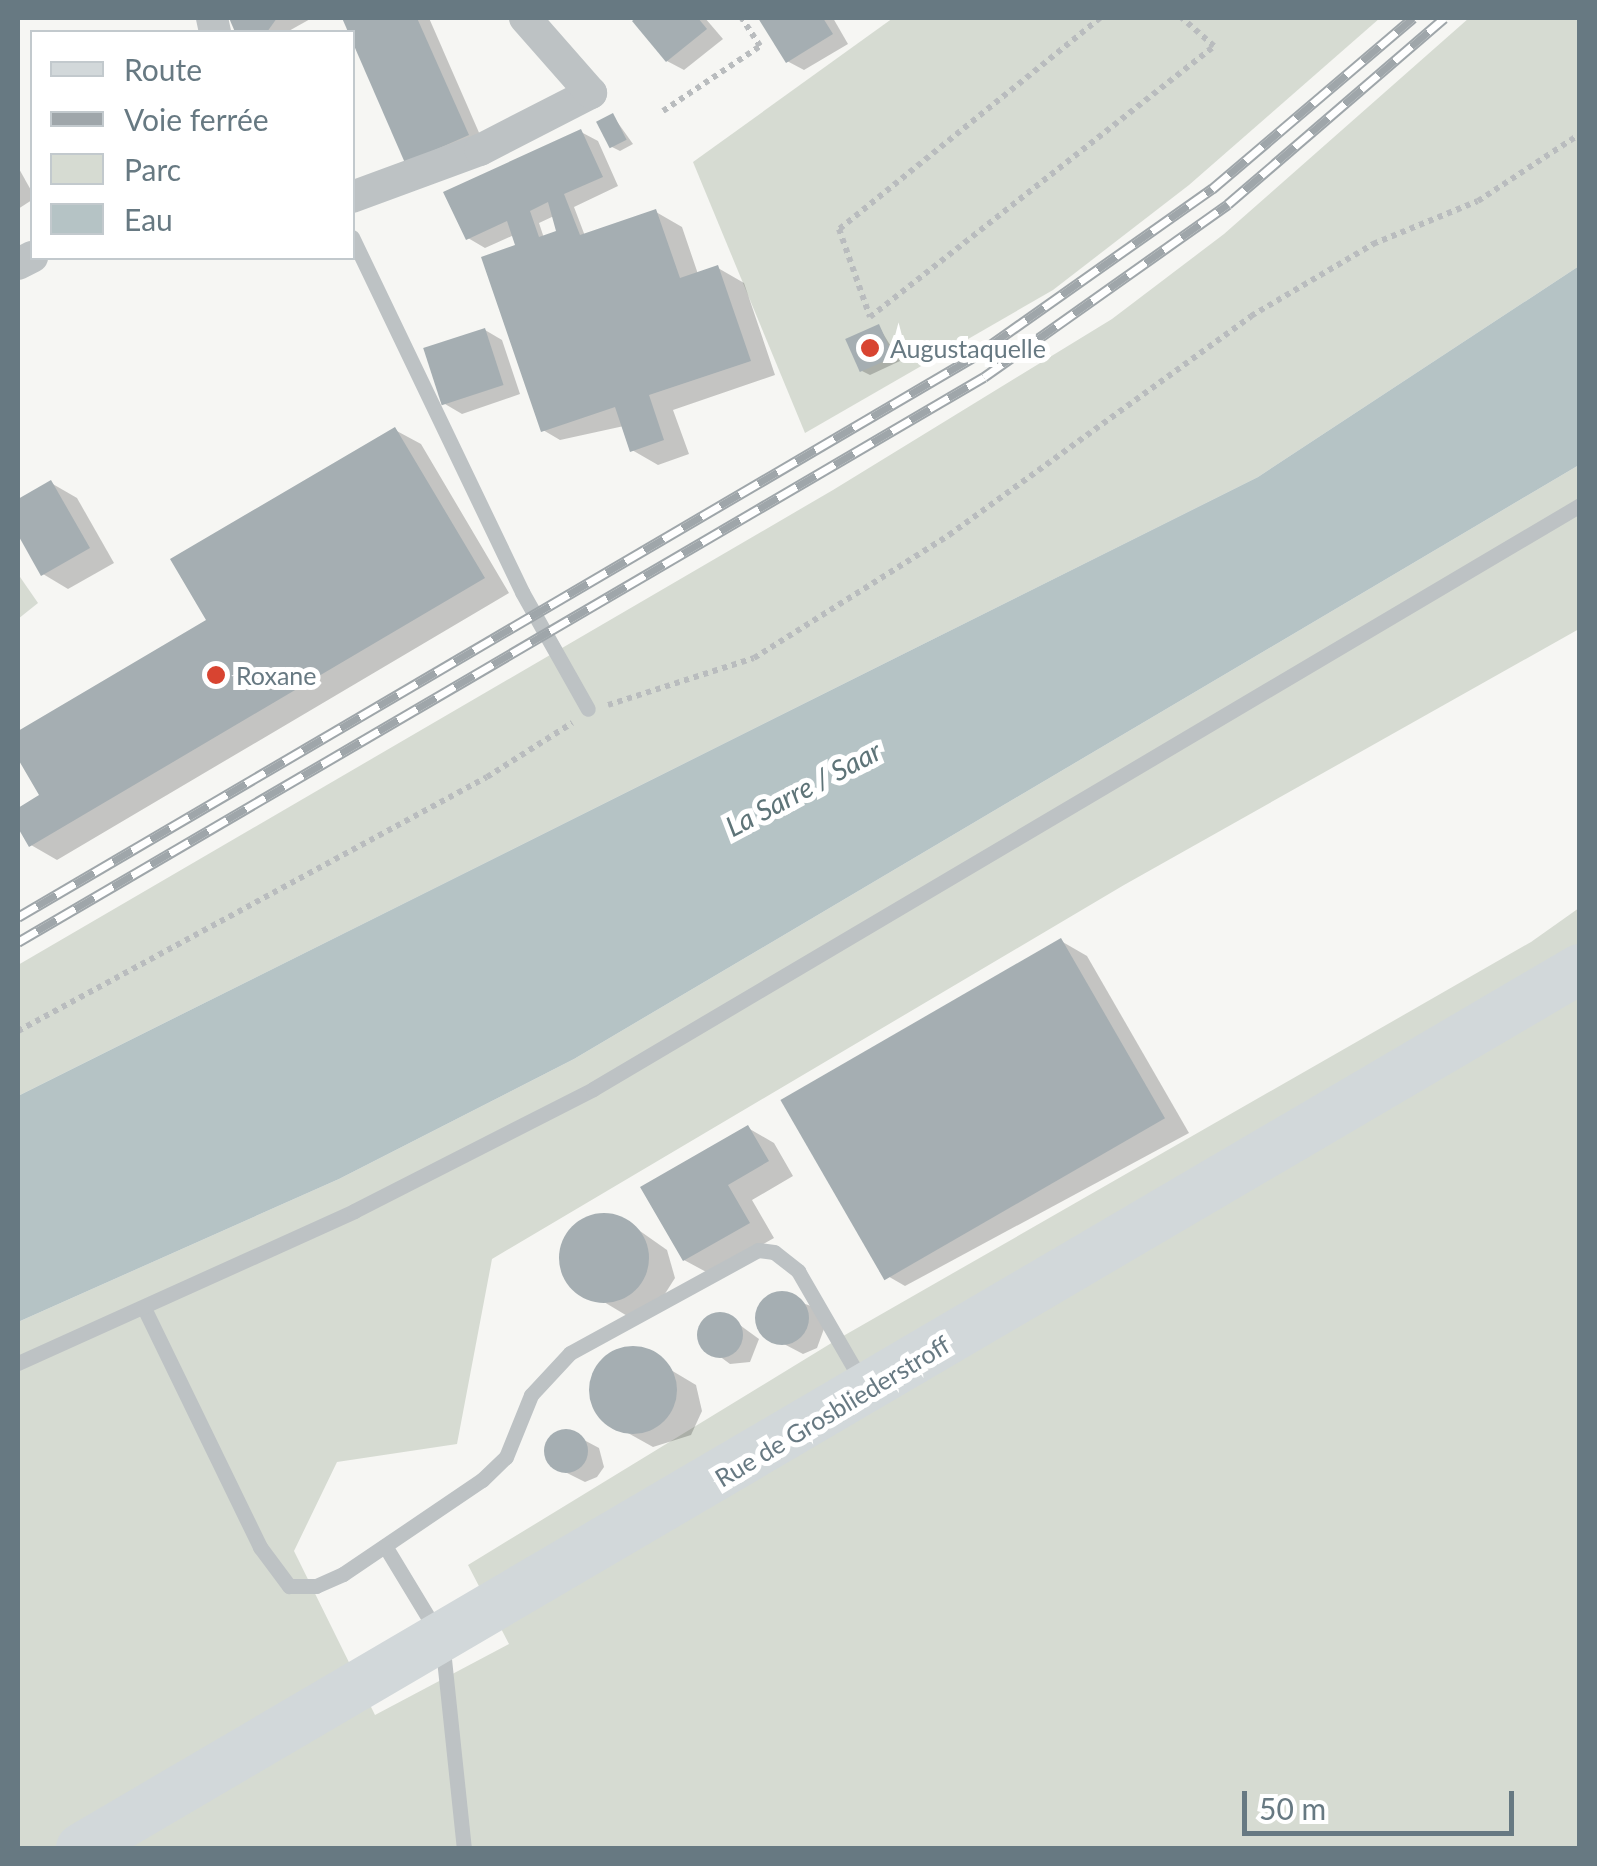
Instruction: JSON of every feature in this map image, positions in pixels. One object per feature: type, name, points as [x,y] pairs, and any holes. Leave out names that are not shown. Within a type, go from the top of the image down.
[{"type":"main road","name":"Rue de Grosbliederstroff","points":[[81,1848],[442,1640],[1580,969]]},
{"type":"street","points":[[355,196],[480,150],[591,93],[525,18]]},
{"type":"lane","points":[[355,243],[513,574],[588,709]]},
{"type":"lane","points":[[18,1363],[144,1308],[593,1089],[1580,505]]},
{"type":"lane","points":[[144,1308],[277,1574],[290,1586],[316,1586],[385,1546],[506,1457],[531,1395],[570,1352],[758,1250],[774,1252],[798,1271],[866,1391]]},
{"type":"lane","points":[[385,1546],[442,1640],[464,1848]]},
{"type":"path","points":[[664,111],[760,46],[742,18]]},
{"type":"path","points":[[1100,18],[839,229],[870,317],[1214,46],[1182,18]]},
{"type":"path","points":[[18,1032],[487,777],[552,740],[588,709],[657,694],[754,658],[949,535],[1251,316],[1372,244],[1478,200],[1580,134]]},
{"type":"green space","points":[[893,18],[1380,18],[1189,185],[1053,290],[805,433],[693,162]]},
{"type":"green space","points":[[1469,18],[1579,18],[1579,266],[1258,477],[18,1096],[18,965],[833,490],[1112,319],[1224,234]]},
{"type":"green space","points":[[1579,465],[1579,629],[1124,885],[492,1259],[457,1444],[337,1462],[294,1551],[375,1715],[509,1644],[468,1565],[838,1339],[1531,942],[1579,908],[1579,1848],[18,1848],[18,1322],[339,1179],[574,1059]]},
{"type":"green space","points":[[18,574],[38,603],[18,619]]},
{"type":"water","name":"La Sarre / Saar","points":[[1579,266],[1579,465],[574,1059],[339,1179],[18,1322],[18,1096],[1258,477]]},
{"type":"building","points":[[229,18],[277,18],[268,30],[234,30]]},
{"type":"building","points":[[342,18],[417,18],[469,135],[405,163],[355,48],[355,30],[347,30]]},
{"type":"building","points":[[698,18],[707,29],[666,62],[632,21]]},
{"type":"building","points":[[758,18],[823,18],[833,34],[786,63]]},
{"type":"building","points":[[613,113],[627,140],[610,148],[596,122]]},
{"type":"building","points":[[581,129],[603,177],[564,194],[580,235],[656,209],[680,278],[718,265],[751,361],[649,395],[664,440],[630,452],[615,407],[541,432],[481,257],[515,245],[507,221],[466,240],[443,192]],"holes":[[[548,202],[556,231],[539,237],[530,211]]]},
{"type":"building","name":"Augustaquelle","points":[[879,324],[894,357],[860,372],[845,339]]},
{"type":"building","points":[[485,328],[504,385],[442,405],[423,348]]},
{"type":"building","name":"Roxane","points":[[395,427],[485,578],[29,847],[18,828],[18,808],[39,795],[18,759],[18,731],[206,620],[170,559]]},
{"type":"building","points":[[51,480],[90,548],[41,576],[18,535],[18,499]]},
{"type":"building","points":[[1061,938],[1165,1118],[884,1280],[780,1100]]},
{"type":"building","points":[[748,1125],[769,1161],[728,1185],[750,1223],[683,1261],[640,1187]]},
{"type":"building","points":[[604,1213],[621,1216],[636,1226],[646,1241],[646,1275],[636,1290],[621,1300],[604,1303],[587,1300],[572,1290],[562,1275],[559,1258],[562,1241],[572,1226],[587,1216]]},
{"type":"building","points":[[782,1291],[801,1299],[809,1318],[801,1337],[782,1345],[763,1337],[755,1318],[763,1299]]},
{"type":"building","points":[[720,1312],[736,1319],[743,1335],[736,1351],[720,1358],[704,1351],[697,1335],[704,1319]]},
{"type":"building","points":[[633,1346],[650,1349],[664,1359],[674,1373],[674,1407],[664,1421],[650,1431],[633,1434],[616,1431],[602,1421],[592,1407],[589,1390],[592,1373],[602,1359],[616,1349]]},
{"type":"building","points":[[566,1429],[582,1435],[588,1451],[582,1467],[566,1473],[550,1467],[544,1451],[550,1435]]},
{"type":"railway","points":[[18,917],[972,358],[1212,189],[1413,18]]},
{"type":"railway","points":[[18,942],[984,377],[1228,204],[1444,18]]},
{"type":"place","name":"Augustaquelle","points":[[870,348]]},
{"type":"place","name":"Roxane","points":[[216,675]]}]
